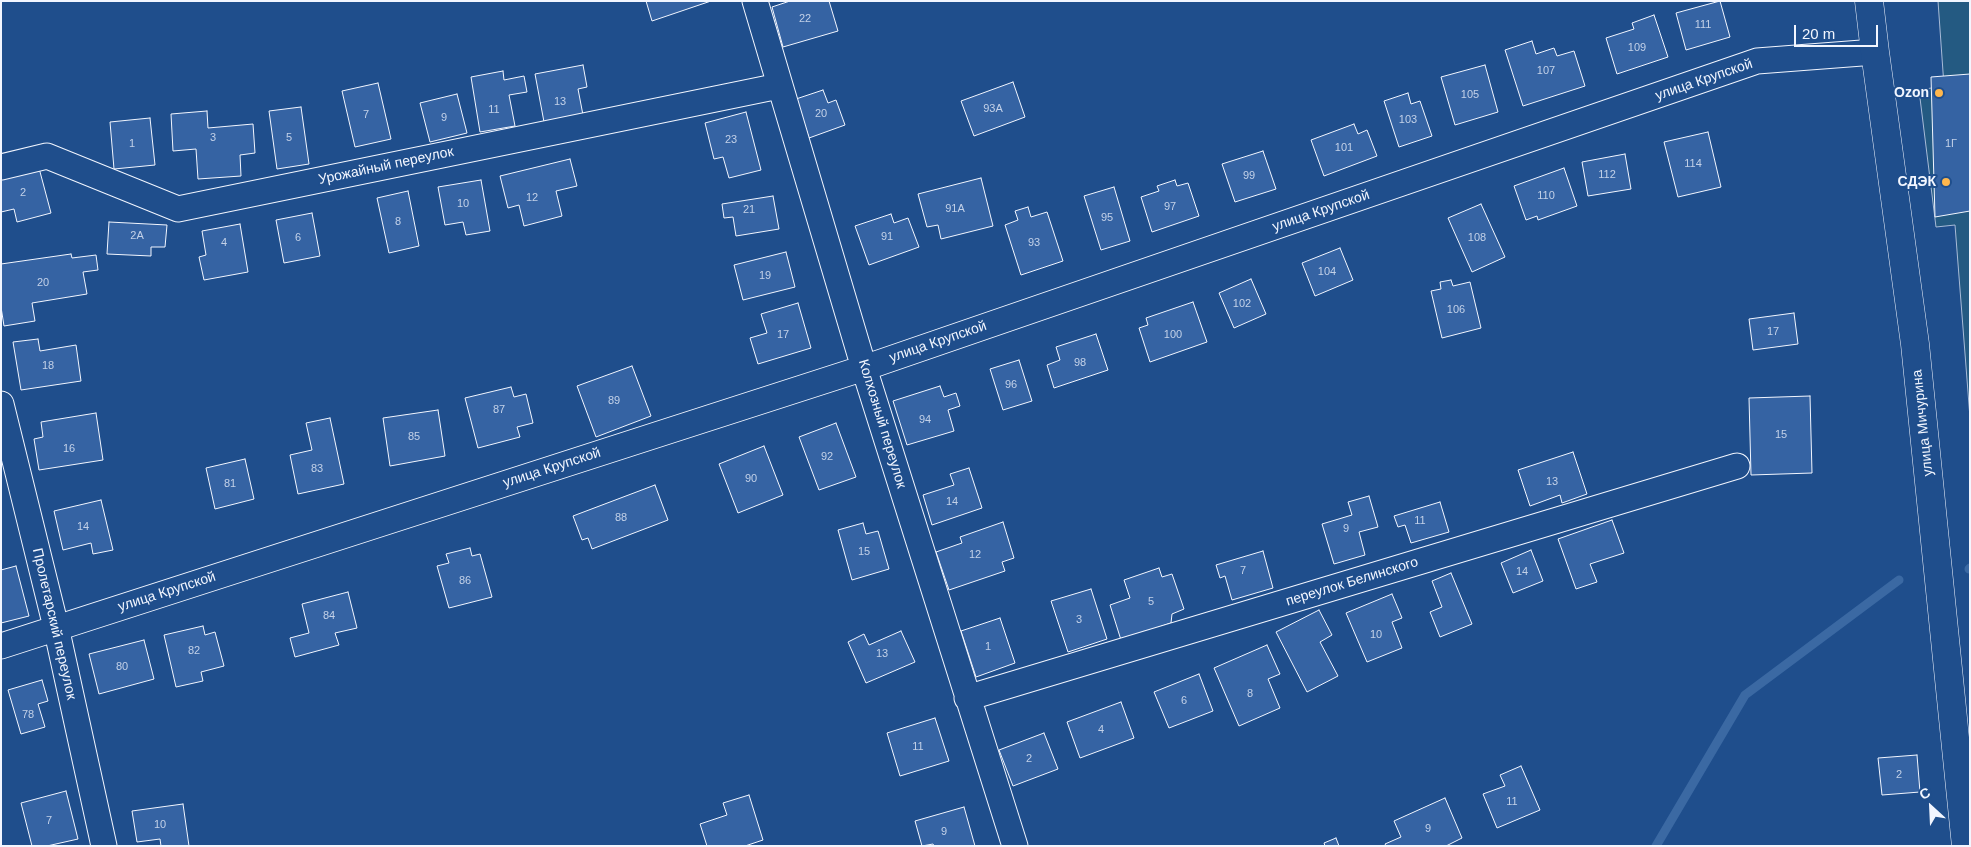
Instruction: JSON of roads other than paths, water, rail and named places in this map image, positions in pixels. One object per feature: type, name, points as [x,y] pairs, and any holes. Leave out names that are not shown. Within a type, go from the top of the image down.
[{"type":"street","name":"Колхозный переулок","points":[[755,1],[864,368],[1014,846]]},
{"type":"street","name":"улица Мичурина","points":[[1869,1],[1874,52],[1915,344],[1966,846]]},
{"type":"street","name":"улица Крупской","points":[[1,646],[864,368],[1758,61],[1874,52]]},
{"type":"street","name":"Урожайный переулок","points":[[1,167],[47,156],[178,209],[779,86]]},
{"type":"street","name":"Пролетарский переулок","points":[[1,404],[56,627],[104,846]]},
{"type":"street","name":"переулок Белинского","points":[[966,698],[1736,466]]},
{"type":"waterway","points":[[1656,846],[1745,695],[1899,580]]},
{"type":"place","name":"Ozon","points":[[1939,93]]},
{"type":"place","name":"СДЭК","points":[[1946,182]]}]
